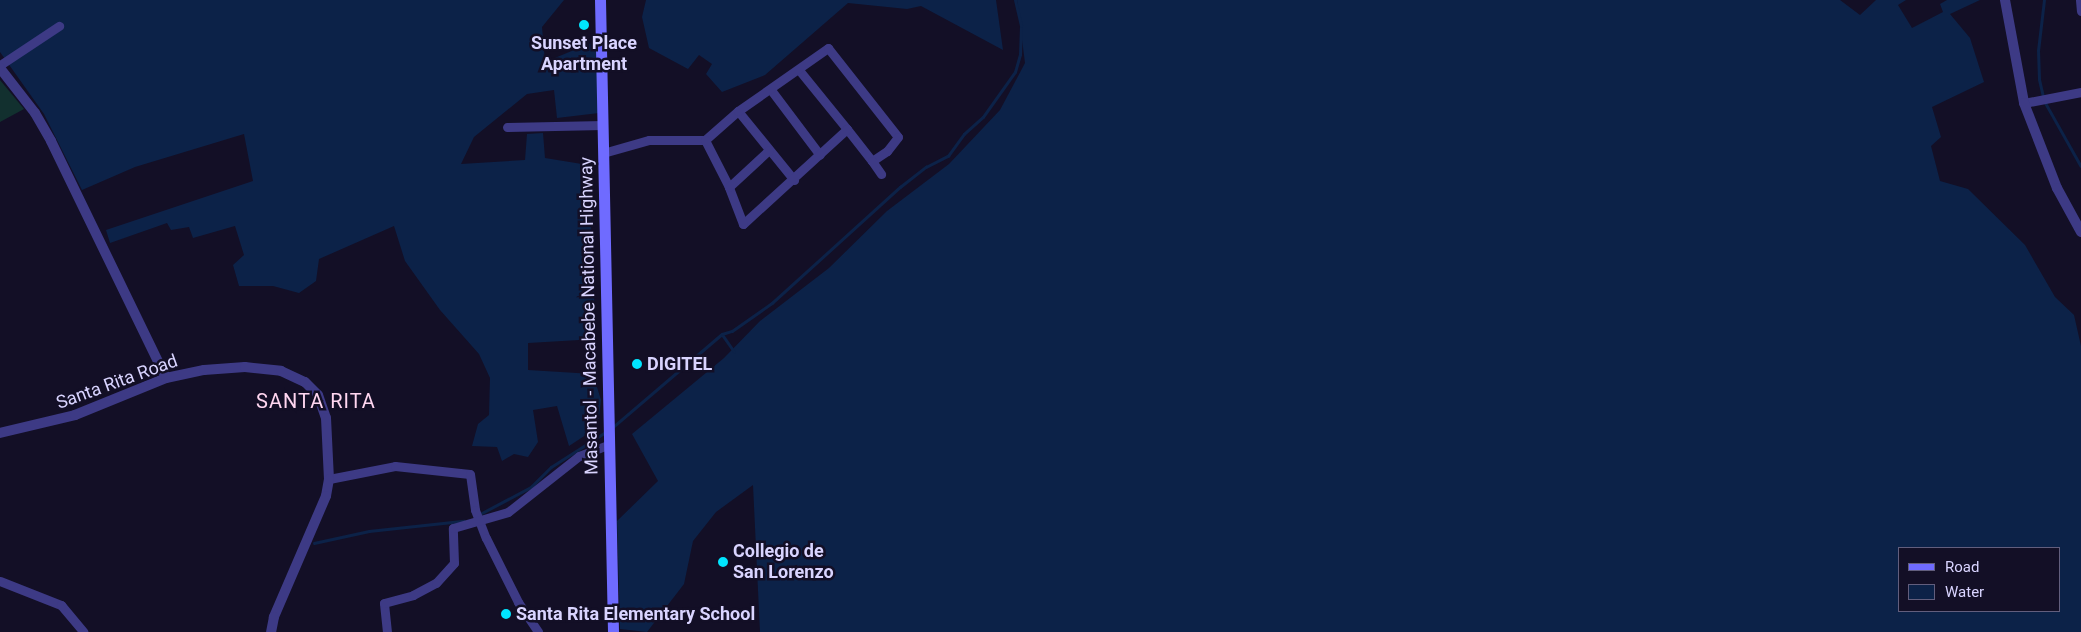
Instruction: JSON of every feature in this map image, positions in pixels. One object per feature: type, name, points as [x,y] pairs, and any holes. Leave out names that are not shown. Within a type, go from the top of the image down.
[{"type":"main road","name":"Masantol - Macabebe National Highway","points":[[600,0],[613,632]]},
{"type":"street","points":[[2004,0],[2029,103],[2056,188],[2081,232]]},
{"type":"street","points":[[2080,0],[2081,12]]},
{"type":"street","points":[[0,65],[60,26]]},
{"type":"street","points":[[604,153],[649,140],[705,140],[738,111],[771,90],[828,48],[898,137],[887,151],[872,161]]},
{"type":"street","points":[[0,68],[35,113],[51,141],[166,378]]},
{"type":"street","points":[[799,70],[881,174]]},
{"type":"street","points":[[771,90],[820,155]]},
{"type":"street","points":[[2029,103],[2081,92]]},
{"type":"street","points":[[738,111],[794,180]]},
{"type":"street","points":[[507,127],[602,125]]},
{"type":"street","points":[[705,140],[729,187],[743,224],[794,180],[847,129]]},
{"type":"street","points":[[729,187],[769,150]]},
{"type":"street","name":"Santa Rita Road","points":[[0,433],[75,415],[166,378],[204,370],[245,367],[282,371],[305,382],[318,395],[326,418],[329,479],[326,496],[274,617],[271,632]]},
{"type":"street","points":[[387,632],[384,603],[412,595],[436,584],[454,563],[453,528],[477,516],[508,512],[579,456],[608,443]]},
{"type":"street","points":[[329,479],[395,466],[470,474],[477,516],[505,577],[538,632]]},
{"type":"street","points":[[0,581],[61,605],[84,632]]},
{"type":"green space","points":[[0,80],[24,109],[0,122]]},
{"type":"water","points":[[0,0],[564,0],[542,27],[545,62],[596,41],[599,113],[557,118],[554,90],[527,94],[474,137],[461,164],[525,160],[527,134],[543,133],[545,158],[588,165],[596,339],[528,343],[528,370],[593,374],[601,400],[598,427],[569,446],[557,406],[533,410],[538,442],[528,457],[514,454],[502,461],[497,447],[472,446],[478,424],[489,415],[490,378],[479,354],[440,310],[405,261],[394,226],[319,259],[316,281],[299,293],[273,286],[239,286],[233,265],[244,255],[235,226],[193,238],[189,227],[171,230],[167,223],[110,243],[106,230],[253,181],[244,134],[135,167],[82,190],[44,114],[0,52]]},
{"type":"water","points":[[646,0],[996,0],[1003,50],[921,6],[907,9],[848,3],[765,75],[722,92],[706,74],[712,64],[699,55],[688,69],[649,48],[642,17]]},
{"type":"water","points":[[1017,0],[1840,0],[1860,15],[1876,0],[1906,0],[1898,5],[1912,28],[1943,12],[1940,4],[1947,0],[1980,0],[1950,14],[1970,38],[1984,82],[1932,107],[1941,137],[1931,146],[1940,181],[1968,189],[2025,245],[2055,297],[2074,315],[2081,346],[2081,632],[760,632],[753,485],[716,512],[693,541],[684,584],[647,632],[620,629],[617,521],[658,481],[632,434],[724,358],[760,321],[829,268],[887,211],[949,164],[1000,110],[1025,63]]},
{"type":"waterway","points":[[613,427],[722,334],[732,331],[772,303],[900,187],[926,167],[948,156],[964,134],[983,117],[1015,72],[1020,55],[1021,26],[1015,0]]},
{"type":"waterway","points":[[2043,97],[2039,79],[2038,51],[2044,0]]},
{"type":"waterway","points":[[2045,102],[2081,166]]},
{"type":"waterway","points":[[722,334],[734,351]]},
{"type":"waterway","points":[[480,514],[531,487],[551,467],[604,433]]},
{"type":"waterway","points":[[314,543],[369,531],[463,521]]},
{"type":"place","name":"Sunset Place Apartment","points":[[584,25]]},
{"type":"place","name":"DIGITEL","points":[[637,364]]},
{"type":"place","name":"Collegio de San Lorenzo","points":[[723,562]]},
{"type":"place","name":"Santa Rita Elementary School","points":[[506,614]]},
{"type":"district","name":"SANTA RITA","points":[[316,401]]}]
